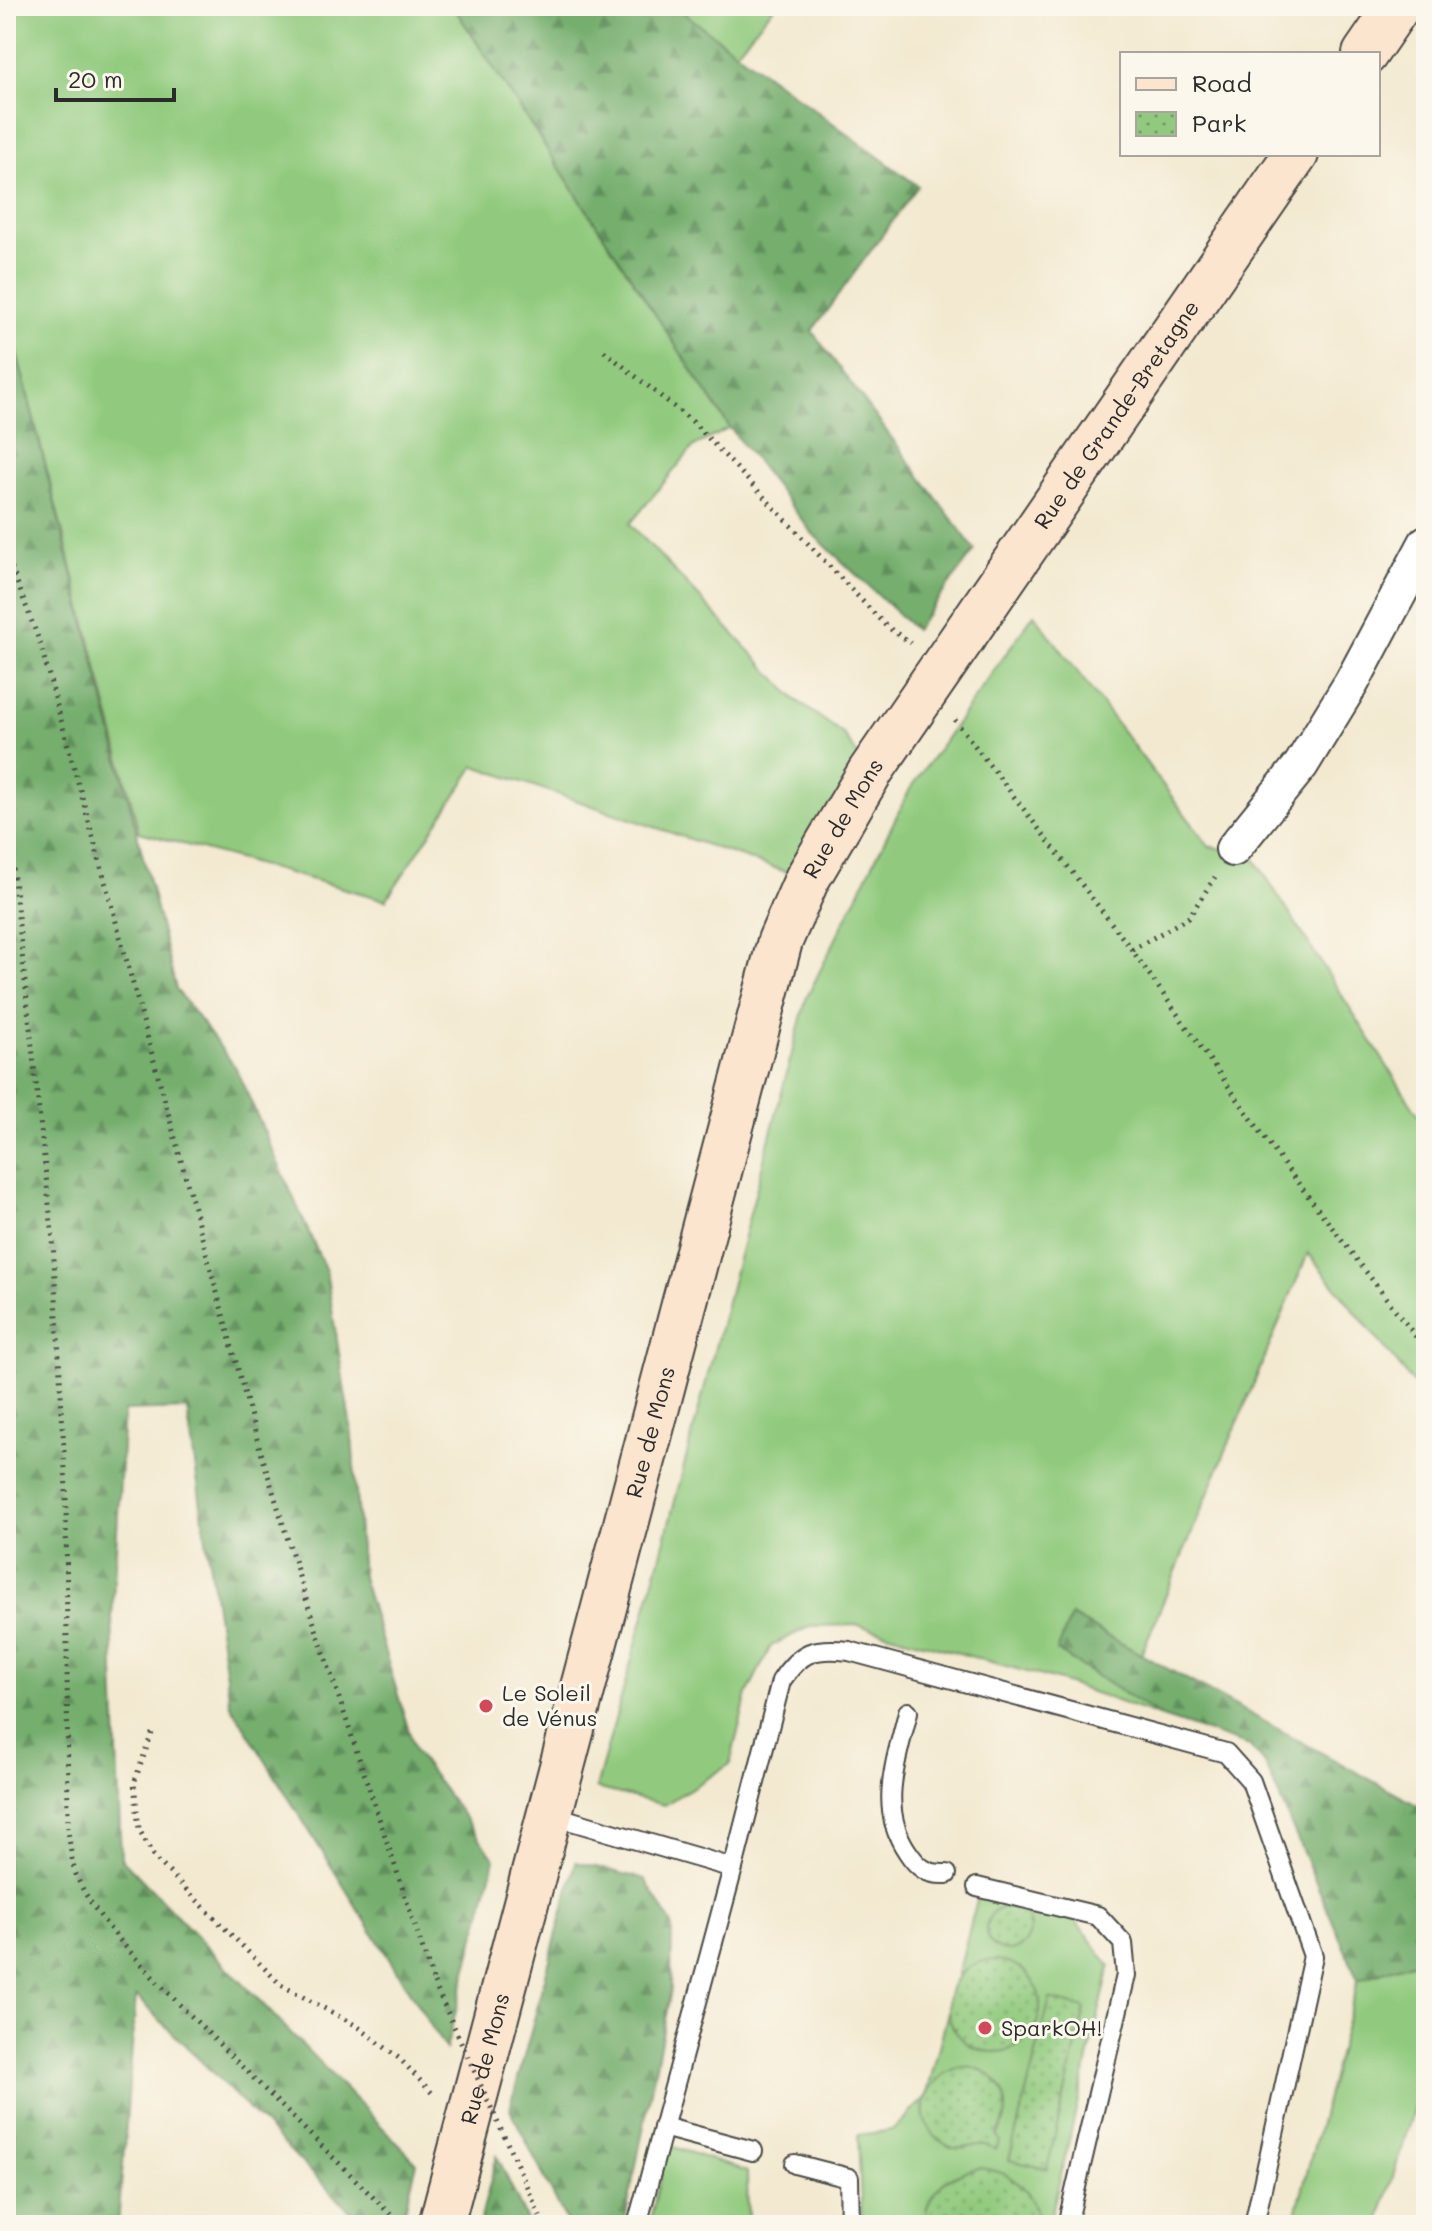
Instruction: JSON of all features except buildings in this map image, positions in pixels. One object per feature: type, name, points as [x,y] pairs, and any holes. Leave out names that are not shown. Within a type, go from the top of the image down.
[{"type":"main road","points":[[1366,52],[1398,6]]},
{"type":"main road","name":"Rue de Grande-Bretagne","points":[[938,676],[1295,156]]},
{"type":"main road","name":"Rue de Mons","points":[[441,2225],[780,941],[825,847],[870,772],[938,676]]},
{"type":"street","points":[[1233,849],[1301,765],[1352,682],[1426,543]]},
{"type":"lane","points":[[637,2225],[781,1681],[795,1661],[821,1648],[849,1651],[918,1676],[1226,1753],[1239,1763],[1251,1781],[1313,1956],[1254,2225]]},
{"type":"lane","points":[[908,1712],[891,1784],[892,1818],[897,1836],[921,1870],[931,1874],[947,1874]]},
{"type":"lane","points":[[551,1815],[733,1868]]},
{"type":"lane","points":[[977,1887],[1098,1916],[1123,1943],[1126,1975],[1067,2225]]},
{"type":"lane","points":[[663,2127],[753,2151]]},
{"type":"lane","points":[[795,2164],[849,2178],[850,2225]]},
{"type":"path","points":[[604,351],[693,422],[886,626],[938,676],[1282,1162],[1426,1350]]},
{"type":"path","points":[[6,553],[40,643],[262,1453],[305,1596],[434,1983],[544,2225]]},
{"type":"path","points":[[6,805],[53,1241],[66,1490],[68,1831],[74,1870],[124,1944],[159,1984],[401,2225]]},
{"type":"path","points":[[1132,950],[1189,917],[1233,849]]},
{"type":"path","points":[[152,1733],[134,1783],[139,1829],[154,1857],[281,1985],[357,2026],[389,2051],[466,2129]]},
{"type":"green space","points":[[6,6],[453,6],[730,428],[694,446],[630,524],[796,700],[843,734],[870,772],[807,879],[475,766],[386,900],[139,832],[6,309]]},
{"type":"green space","points":[[453,6],[674,6],[918,186],[812,331],[975,550],[915,630],[813,534],[730,428]]},
{"type":"green space","points":[[674,6],[775,6],[736,52]]},
{"type":"green space","points":[[6,309],[176,989],[236,1068],[326,1271],[352,1435],[362,1577],[415,1751],[495,1859],[446,2050],[230,1704],[187,1409],[124,1411],[112,1617],[121,1858],[417,2163],[401,2225],[364,2225],[136,1996],[118,2225],[6,2225]]},
{"type":"green space","points":[[1034,614],[1209,846],[1252,855],[1426,1127],[1426,1387],[1413,1383],[1308,1253],[1141,1655],[1071,1617],[1058,1651],[1162,1717],[1060,1681],[858,1625],[810,1626],[771,1646],[747,1694],[730,1764],[664,1805],[596,1788],[660,1558],[806,999],[910,789]]},
{"type":"green space","points":[[1071,1616],[1426,1810],[1426,1958],[1358,1980],[1265,1764],[1250,1746],[1162,1717],[1057,1651]]},
{"type":"green space","points":[[576,1862],[645,1879],[672,1925],[671,1990],[624,2225],[568,2225],[510,2109]]},
{"type":"green space","points":[[978,1896],[1075,1920],[1110,1966],[1049,2225],[862,2225],[858,2135],[893,2130],[926,2097]]},
{"type":"green space","points":[[1008,1907],[1024,1913],[1030,1929],[1024,1945],[1008,1951],[992,1945],[986,1929],[992,1913]]},
{"type":"green space","points":[[1426,1958],[1426,2069],[1378,2225],[1293,2225],[1358,1980]]},
{"type":"green space","points":[[994,1960],[1012,1963],[1027,1973],[1037,1988],[1040,2006],[1037,2024],[1027,2039],[1012,2049],[994,2052],[976,2049],[961,2039],[951,2024],[948,2006],[951,1988],[961,1973],[976,1963]]},
{"type":"green space","points":[[1050,1999],[1085,2008],[1047,2169],[1009,2160]]},
{"type":"green space","points":[[968,2066],[990,2076],[1003,2092],[1006,2113],[997,2136],[1000,2141],[996,2149],[985,2145],[960,2149],[949,2146],[931,2131],[925,2120],[926,2095],[933,2085],[954,2069]]},
{"type":"green space","points":[[668,2145],[747,2172],[748,2225],[649,2225]]},
{"type":"green space","points":[[497,2156],[529,2225],[479,2225]]},
{"type":"green space","points":[[980,2168],[1003,2174],[1021,2185],[1033,2202],[1039,2225],[924,2225],[934,2193],[958,2174]]},
{"type":"place","name":"Le Soleil de Vénus","points":[[486,1706]]},
{"type":"place","name":"SparkOH!","points":[[985,2028]]}]
